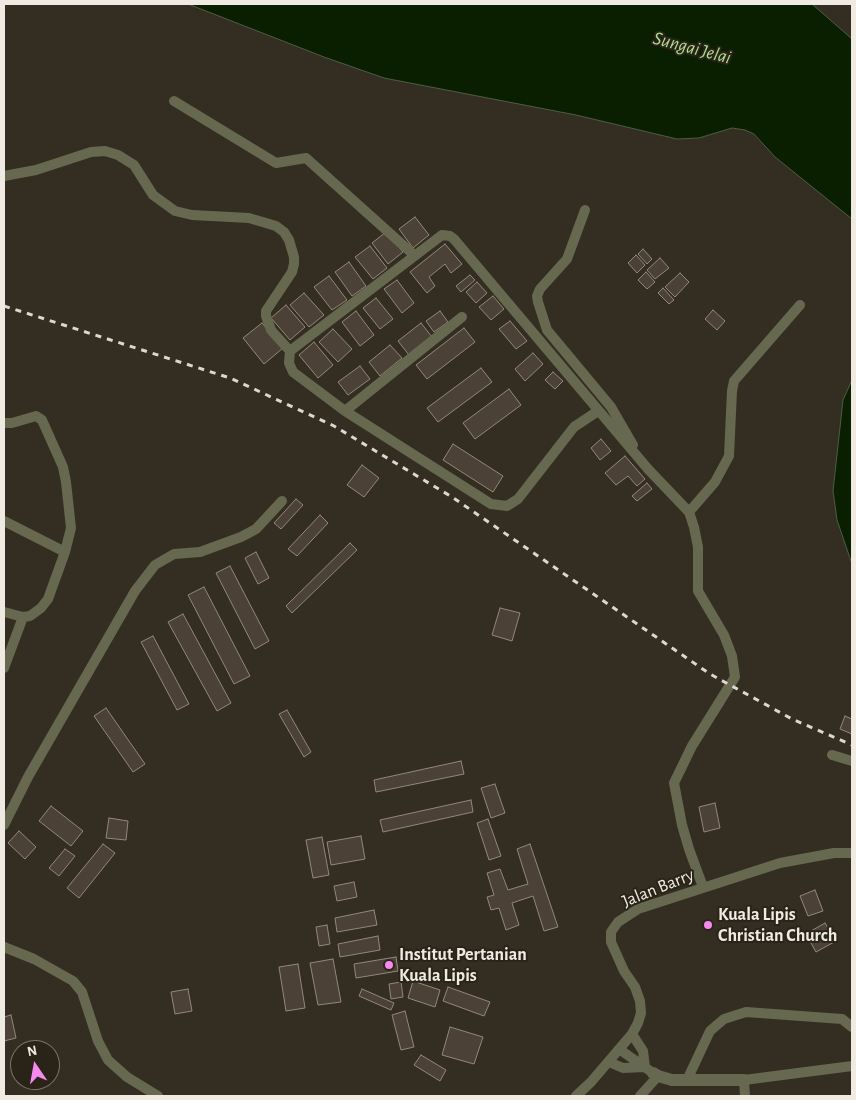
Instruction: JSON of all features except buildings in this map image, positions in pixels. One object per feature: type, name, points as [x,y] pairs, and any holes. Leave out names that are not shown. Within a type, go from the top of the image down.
[{"type":"street","points":[[174,101],[276,163],[306,158],[414,255]]},
{"type":"street","points":[[4,176],[36,170],[91,152],[105,151],[118,155],[134,165],[154,195],[175,211],[192,215],[249,218],[276,226],[284,232],[289,240],[294,264],[292,272],[266,311],[266,316],[271,330],[290,351],[289,363],[293,372],[346,411],[490,504],[507,506],[518,499],[574,427],[598,411]]},
{"type":"street","points":[[584,210],[567,259],[540,289],[537,296],[538,302],[548,330],[611,407],[648,469]]},
{"type":"street","points":[[290,351],[442,235],[454,239],[598,411],[648,469],[689,512],[698,547],[698,591],[724,635],[732,656],[734,671],[734,677],[692,746],[674,783],[688,849],[703,887]]},
{"type":"street","points":[[689,512],[715,482],[729,456],[734,382],[800,305]]},
{"type":"street","points":[[346,411],[462,317]]},
{"type":"street","points":[[4,423],[12,423],[36,416],[42,420],[63,467],[71,528],[65,552],[48,599],[42,608],[30,616],[5,615]]},
{"type":"street","points":[[4,825],[28,777],[130,599],[155,565],[174,554],[200,552],[241,537],[256,529],[282,501]]},
{"type":"street","points":[[4,521],[65,552]]},
{"type":"street","points":[[4,668],[23,617]]},
{"type":"street","points":[[832,755],[852,761]]},
{"type":"street","name":"Jalan Barry","points":[[576,1096],[609,1062],[632,1034],[641,1013],[640,1001],[635,988],[616,955],[611,942],[612,932],[618,922],[638,909],[780,863],[852,853]]},
{"type":"street","points":[[4,947],[34,959],[73,981],[82,992],[98,1041],[108,1060],[126,1077],[158,1096]]},
{"type":"street","points":[[687,1080],[710,1031],[724,1019],[746,1012],[842,1019],[852,1027]]},
{"type":"street","points":[[632,1034],[644,1051],[652,1072],[640,1096]]},
{"type":"street","points":[[619,1049],[652,1072],[672,1080],[744,1080],[852,1066]]},
{"type":"street","points":[[609,1062],[623,1068],[652,1072]]},
{"type":"street","points":[[744,1080],[746,1096]]},
{"type":"water","name":"Sungai Jelai","points":[[188,4],[812,4],[852,39],[852,219],[775,157],[754,134],[745,130],[732,128],[699,138],[677,139],[576,115],[384,78],[324,57]]},
{"type":"water","points":[[852,380],[852,564],[837,520],[833,491],[843,400]]},
{"type":"railway","points":[[4,306],[230,378],[334,426],[452,497],[710,674],[792,719],[852,745]]},
{"type":"place","name":"Kuala Lipis Christian Church","points":[[708,925]]},
{"type":"place","name":"Institut Pertanian Kuala Lipis","points":[[389,965]]}]
